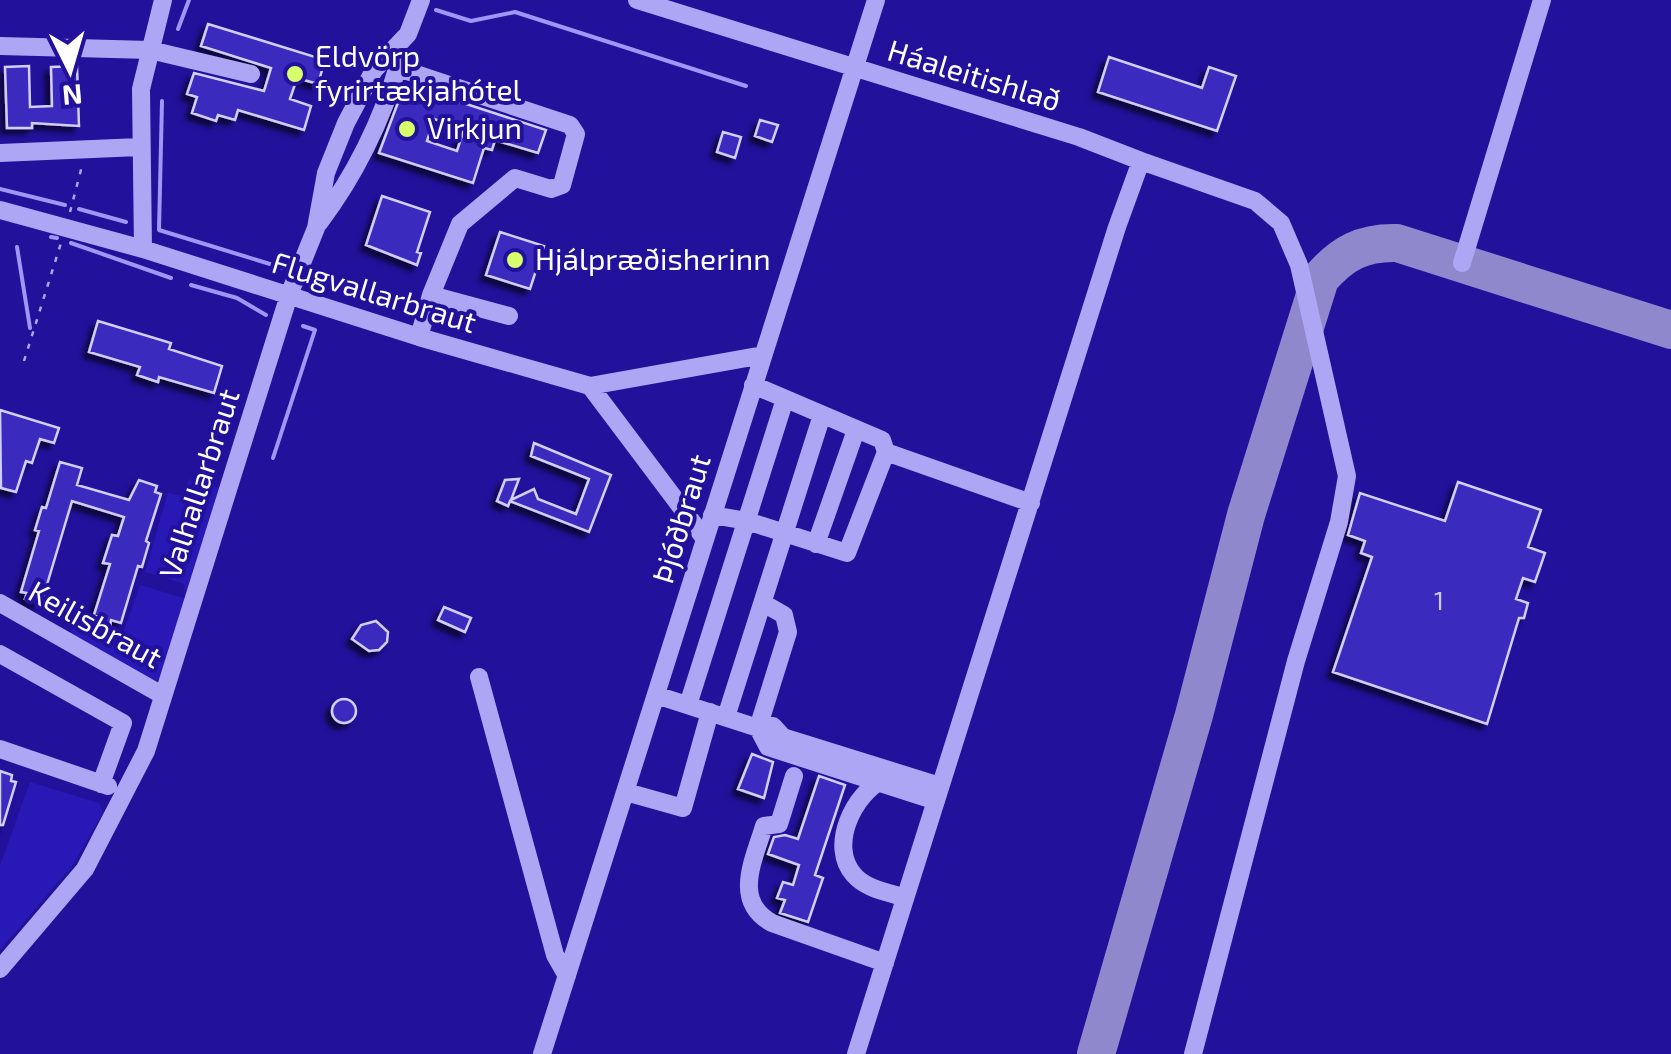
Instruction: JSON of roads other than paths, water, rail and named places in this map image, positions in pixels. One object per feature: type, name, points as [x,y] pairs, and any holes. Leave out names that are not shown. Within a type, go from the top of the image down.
[{"type":"street","points":[[142,249],[141,89],[163,0]]},
{"type":"street","name":"Valhallarbraut","points":[[0,969],[86,869],[146,751],[289,295],[316,228],[326,173],[374,70],[408,34],[421,0]]},
{"type":"street","name":"Háaleitishlað","points":[[637,0],[1079,137],[1254,200],[1281,223],[1299,265],[1347,476],[1339,522],[1296,661],[1193,1054]]},
{"type":"street","name":"Þjóðbraut","points":[[542,1054],[876,0]]},
{"type":"street","points":[[1462,263],[1542,0]]},
{"type":"street","points":[[316,228],[362,158],[386,107],[408,34]]},
{"type":"street","points":[[0,46],[150,50],[251,74]]},
{"type":"street","points":[[398,68],[570,125],[576,134],[562,185],[551,189],[515,178],[460,224],[431,294],[419,337]]},
{"type":"street","points":[[0,153],[140,146]]},
{"type":"street","points":[[856,1054],[1141,161]]},
{"type":"street","name":"Flugvallarbraut","points":[[0,210],[142,249],[419,337],[590,386],[762,355]]},
{"type":"street","points":[[431,294],[509,316]]},
{"type":"street","points":[[712,515],[746,521],[842,553],[851,550],[886,452],[882,440],[753,385]]},
{"type":"street","points":[[590,386],[705,538]]},
{"type":"street","points":[[688,706],[785,399]]},
{"type":"street","points":[[626,792],[682,808],[762,603],[822,415]]},
{"type":"street","points":[[816,544],[856,430]]},
{"type":"street","points":[[886,452],[1030,503]]},
{"type":"street","name":"Keilisbraut","points":[[0,603],[162,694]]},
{"type":"street","points":[[762,603],[784,615],[788,632],[758,728],[768,748],[878,782],[938,793]]},
{"type":"street","points":[[0,654],[123,724],[102,784]]},
{"type":"street","points":[[479,677],[555,955],[567,976]]},
{"type":"street","points":[[656,695],[758,728],[773,726],[783,737],[898,773],[938,793]]},
{"type":"street","points":[[0,749],[125,792]]},
{"type":"street","points":[[898,773],[860,796],[843,844],[848,867],[862,882],[905,898]]},
{"type":"street","points":[[794,776],[779,824],[764,826],[748,883],[750,902],[762,918],[772,923],[885,963]]},
{"type":"waterway","points":[[178,29],[189,0]]},
{"type":"waterway","points":[[436,10],[471,21],[515,12],[746,86]]},
{"type":"waterway","points":[[162,101],[159,230],[283,268]]},
{"type":"waterway","points":[[0,189],[65,205]]},
{"type":"waterway","points":[[79,209],[126,222]]},
{"type":"waterway","points":[[51,237],[57,238]]},
{"type":"waterway","points":[[71,243],[171,278]]},
{"type":"waterway","points":[[17,247],[30,328]]},
{"type":"waterway","points":[[191,285],[237,298],[266,315]]},
{"type":"waterway","points":[[273,458],[315,330],[303,326]]},
{"type":"place","name":"Eldvörp fyrirtækjahótel","points":[[295,74]]},
{"type":"place","name":"Virkjun","points":[[407,129]]},
{"type":"place","name":"Hjálpræðisherinn","points":[[515,260]]}]
